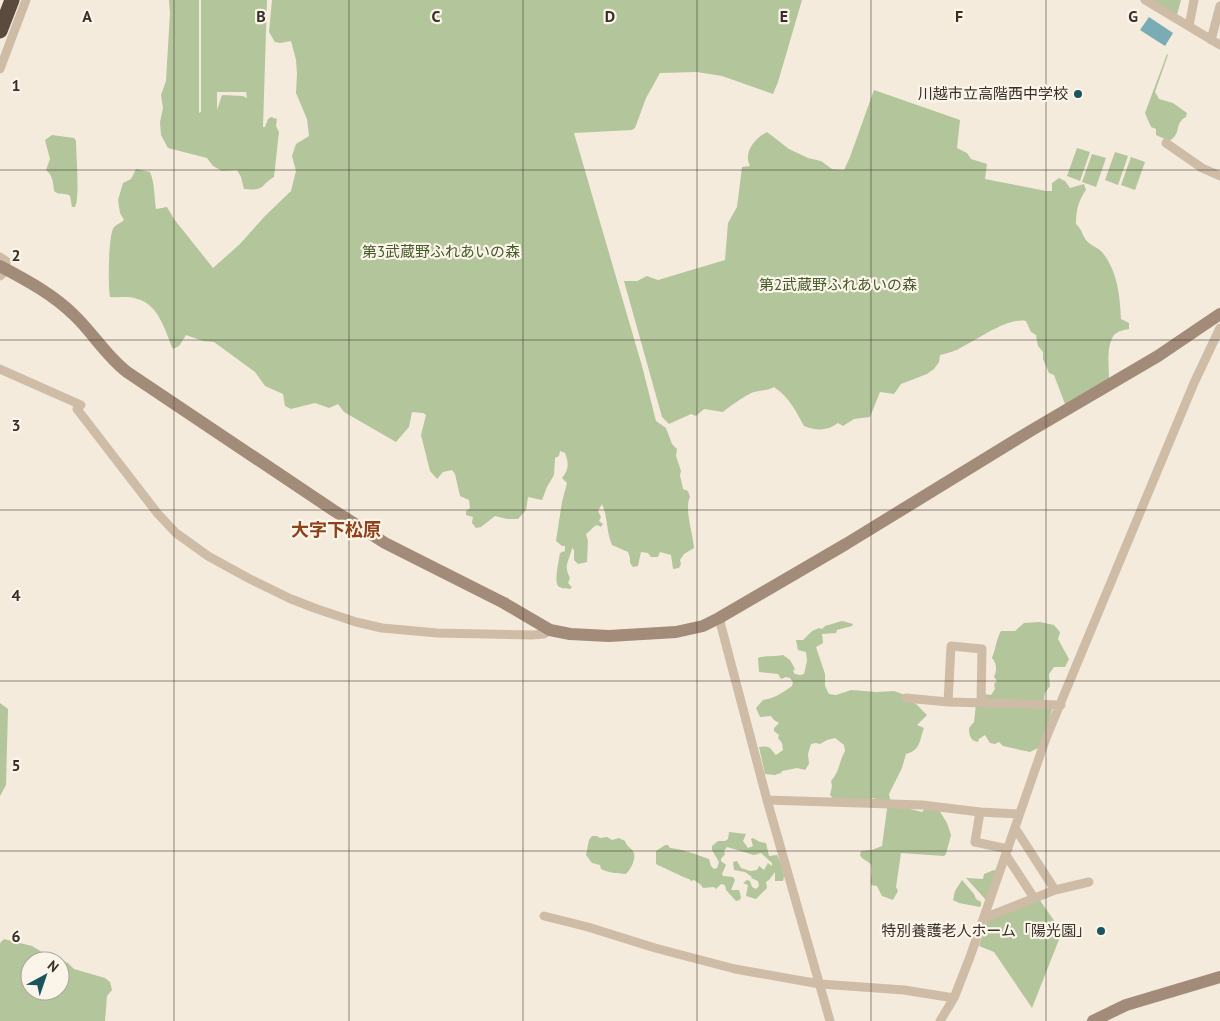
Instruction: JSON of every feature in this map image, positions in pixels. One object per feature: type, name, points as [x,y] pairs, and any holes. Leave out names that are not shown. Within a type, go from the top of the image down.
[{"type":"highway","points":[[0,30],[12,0]]},
{"type":"street","points":[[0,69],[26,0]]},
{"type":"street","points":[[1145,0],[1220,45]]},
{"type":"street","points":[[1189,26],[1194,0]]},
{"type":"street","points":[[1211,40],[1220,6]]},
{"type":"street","points":[[1166,144],[1202,168],[1220,176]]},
{"type":"street","points":[[0,257],[6,261],[2,271],[43,290],[68,309],[88,329],[112,359],[127,372],[333,510],[385,542],[504,603],[550,630],[570,634],[609,636],[676,632],[703,626],[719,618],[846,544],[1032,430],[1158,356],[1220,314]]},
{"type":"street","points":[[940,1021],[954,998],[984,918],[1046,738],[1194,383],[1220,328]]},
{"type":"street","points":[[0,369],[79,407],[158,514],[176,533],[208,556],[292,599],[356,622],[382,628],[437,633],[532,635],[544,634],[550,630]]},
{"type":"street","points":[[719,618],[767,800],[830,1021]]},
{"type":"street","points":[[948,702],[951,646],[982,649],[982,702]]},
{"type":"street","points":[[906,698],[948,702],[1061,705]]},
{"type":"street","points":[[767,800],[922,805],[980,812],[1019,814]]},
{"type":"street","points":[[980,812],[975,842],[1007,852],[1034,898]]},
{"type":"street","points":[[1015,828],[1055,890]]},
{"type":"street","points":[[984,918],[1055,890],[1088,882]]},
{"type":"street","points":[[544,916],[588,926],[655,948],[735,969],[820,984],[904,990],[954,998]]},
{"type":"street","points":[[1093,1021],[1126,1005],[1220,977]]},
{"type":"green space","points":[[169,0],[199,0],[199,113],[201,112],[201,0],[267,0],[263,127],[265,127],[268,119],[271,117],[277,119],[276,126],[279,132],[274,177],[262,187],[244,189],[237,170],[222,171],[213,166],[207,158],[168,148],[161,135],[160,122],[163,108],[161,95],[166,81]],"holes":[[[217,92],[246,92],[247,98],[243,96],[222,95],[217,110]]]},
{"type":"green space","name":"第3武蔵野ふれあいの森","points":[[272,0],[802,0],[773,94],[722,76],[697,72],[660,73],[646,98],[635,128],[632,130],[574,133],[642,366],[656,421],[666,428],[672,444],[677,449],[676,456],[681,471],[683,489],[688,491],[690,497],[688,514],[694,548],[684,554],[680,560],[679,568],[673,569],[671,555],[660,552],[658,557],[651,557],[648,553],[641,552],[638,566],[633,567],[630,563],[628,552],[612,545],[602,504],[598,511],[601,517],[599,521],[603,524],[601,527],[595,526],[586,534],[588,541],[587,562],[578,564],[574,560],[574,550],[572,548],[567,563],[567,570],[570,578],[568,583],[572,587],[570,589],[559,587],[556,580],[557,570],[560,553],[565,551],[565,546],[556,541],[567,483],[562,478],[568,466],[565,453],[560,451],[559,456],[555,458],[554,475],[542,500],[528,497],[526,510],[518,519],[495,516],[481,527],[476,528],[472,523],[473,517],[466,515],[466,511],[470,508],[469,500],[460,496],[455,474],[452,470],[443,472],[437,479],[430,471],[421,435],[426,415],[423,413],[412,412],[409,427],[396,442],[344,412],[338,404],[329,408],[315,403],[291,409],[285,406],[283,394],[265,386],[255,372],[214,342],[203,341],[186,335],[179,346],[173,349],[160,318],[149,305],[134,298],[110,297],[109,272],[112,232],[114,227],[124,220],[120,213],[118,200],[123,183],[131,179],[136,169],[150,172],[154,186],[156,209],[167,207],[174,219],[213,268],[240,244],[291,191],[296,171],[292,156],[296,144],[309,136],[307,119],[296,93],[296,60],[291,41],[275,42],[269,32]]},
{"type":"green space","points":[[1140,0],[1181,0],[1177,15],[1151,7]]},
{"type":"green space","points":[[1167,54],[1155,92],[1159,99],[1173,103],[1187,113],[1180,123],[1176,135],[1169,141],[1156,135],[1156,129],[1151,127],[1145,113]]},
{"type":"green space","name":"第2武蔵野ふれあいの森","points":[[874,90],[960,120],[957,148],[967,153],[971,159],[987,164],[985,179],[1046,191],[1052,191],[1052,183],[1059,178],[1065,181],[1070,188],[1084,184],[1086,190],[1078,206],[1076,224],[1086,240],[1102,252],[1107,259],[1117,283],[1121,319],[1129,323],[1129,329],[1117,333],[1111,340],[1108,356],[1109,379],[1065,404],[1054,375],[1049,373],[1043,359],[1043,352],[1038,346],[1036,335],[1031,332],[1026,321],[1019,321],[1002,325],[957,350],[940,355],[939,362],[927,374],[901,384],[894,394],[880,392],[870,417],[854,419],[843,426],[838,423],[830,428],[813,429],[804,426],[788,400],[774,387],[751,393],[723,412],[704,409],[696,416],[691,414],[669,424],[662,417],[624,281],[637,281],[647,276],[658,280],[725,260],[728,223],[737,207],[742,167],[750,166],[748,156],[751,146],[767,132],[789,149],[808,158],[821,161],[832,169],[844,170]]},
{"type":"green space","points":[[52,135],[74,138],[76,141],[78,186],[75,207],[72,207],[70,196],[54,191],[53,182],[46,170],[50,159],[45,140]]},
{"type":"green space","points":[[1077,148],[1090,152],[1080,181],[1067,176]]},
{"type":"green space","points":[[1115,152],[1128,156],[1118,185],[1105,180]]},
{"type":"green space","points":[[1092,154],[1106,158],[1096,187],[1082,182]]},
{"type":"green space","points":[[1131,157],[1145,162],[1135,190],[1121,185]]},
{"type":"green space","points":[[842,621],[853,624],[852,626],[837,630],[836,633],[822,634],[823,643],[816,647],[825,674],[825,686],[829,694],[836,695],[851,690],[894,691],[908,696],[927,715],[917,725],[924,728],[920,741],[914,750],[906,754],[902,768],[889,794],[890,799],[897,806],[922,812],[927,806],[939,810],[947,823],[951,835],[944,856],[901,853],[896,887],[898,891],[893,900],[882,896],[877,886],[871,885],[871,864],[860,855],[861,851],[872,850],[882,846],[887,809],[884,800],[879,801],[874,798],[840,806],[830,795],[831,781],[836,774],[845,751],[844,745],[835,738],[820,744],[811,744],[808,754],[809,764],[805,770],[797,768],[782,771],[775,775],[765,774],[759,747],[765,746],[776,755],[783,750],[782,743],[778,738],[779,735],[774,731],[774,728],[779,723],[771,716],[760,717],[756,708],[763,700],[774,697],[792,686],[793,682],[790,678],[786,677],[781,679],[778,674],[759,672],[758,658],[783,655],[790,660],[795,669],[793,671],[795,674],[804,674],[807,661],[806,652],[798,650],[796,640],[803,640],[812,631]]},
{"type":"green space","points":[[1040,622],[1054,625],[1060,632],[1058,639],[1069,659],[1065,667],[1054,667],[1049,674],[1050,686],[1045,693],[1044,699],[1052,709],[1049,722],[1038,748],[1030,752],[1003,746],[999,742],[995,744],[990,743],[985,735],[978,742],[973,740],[969,728],[974,722],[976,704],[984,694],[991,695],[995,689],[994,684],[997,681],[994,677],[996,667],[992,658],[1001,631],[1015,631],[1024,623]]},
{"type":"green space","points":[[0,703],[8,709],[6,785],[0,796]]},
{"type":"green space","points":[[729,832],[746,834],[743,841],[748,848],[753,846],[751,839],[753,838],[766,843],[769,856],[777,855],[780,861],[783,881],[775,881],[775,872],[766,882],[767,888],[756,899],[746,896],[748,885],[743,883],[747,880],[750,881],[752,887],[756,889],[759,886],[758,881],[751,878],[745,872],[734,870],[733,862],[737,861],[741,868],[750,871],[757,870],[759,866],[764,870],[768,863],[772,866],[772,863],[761,853],[754,855],[727,847],[721,859],[726,865],[722,874],[723,876],[733,877],[735,880],[731,890],[739,890],[741,897],[740,900],[736,901],[726,890],[725,885],[721,884],[716,889],[714,887],[703,888],[694,880],[691,881],[656,864],[656,851],[668,845],[670,848],[709,859],[711,866],[714,869],[717,868],[719,862],[712,850],[712,846],[718,841],[728,839]]},
{"type":"green space","points":[[592,836],[607,837],[612,840],[619,838],[625,841],[634,854],[634,860],[626,874],[613,873],[601,869],[600,865],[592,863],[586,855],[589,840]]},
{"type":"green space","points":[[996,871],[986,900],[966,878],[983,879],[984,874]]},
{"type":"green space","points":[[962,880],[976,899],[981,902],[980,907],[953,900],[955,891]]},
{"type":"green space","points":[[1039,899],[1062,932],[1032,1008],[994,952],[979,946],[988,918]]},
{"type":"green space","points":[[4,939],[32,946],[40,951],[20,951],[20,1001],[70,1001],[70,965],[74,969],[105,978],[110,982],[112,990],[107,996],[105,1021],[0,1021],[0,943]]},
{"type":"water","points":[[1149,17],[1173,33],[1165,46],[1140,30]]},
{"type":"place","name":"川越市立高階西中学校","points":[[1078,94]]},
{"type":"place","name":"特別養護老人ホーム「陽光園」","points":[[1101,931]]},
{"type":"district","name":"大字下松原","points":[[336,530]]}]
